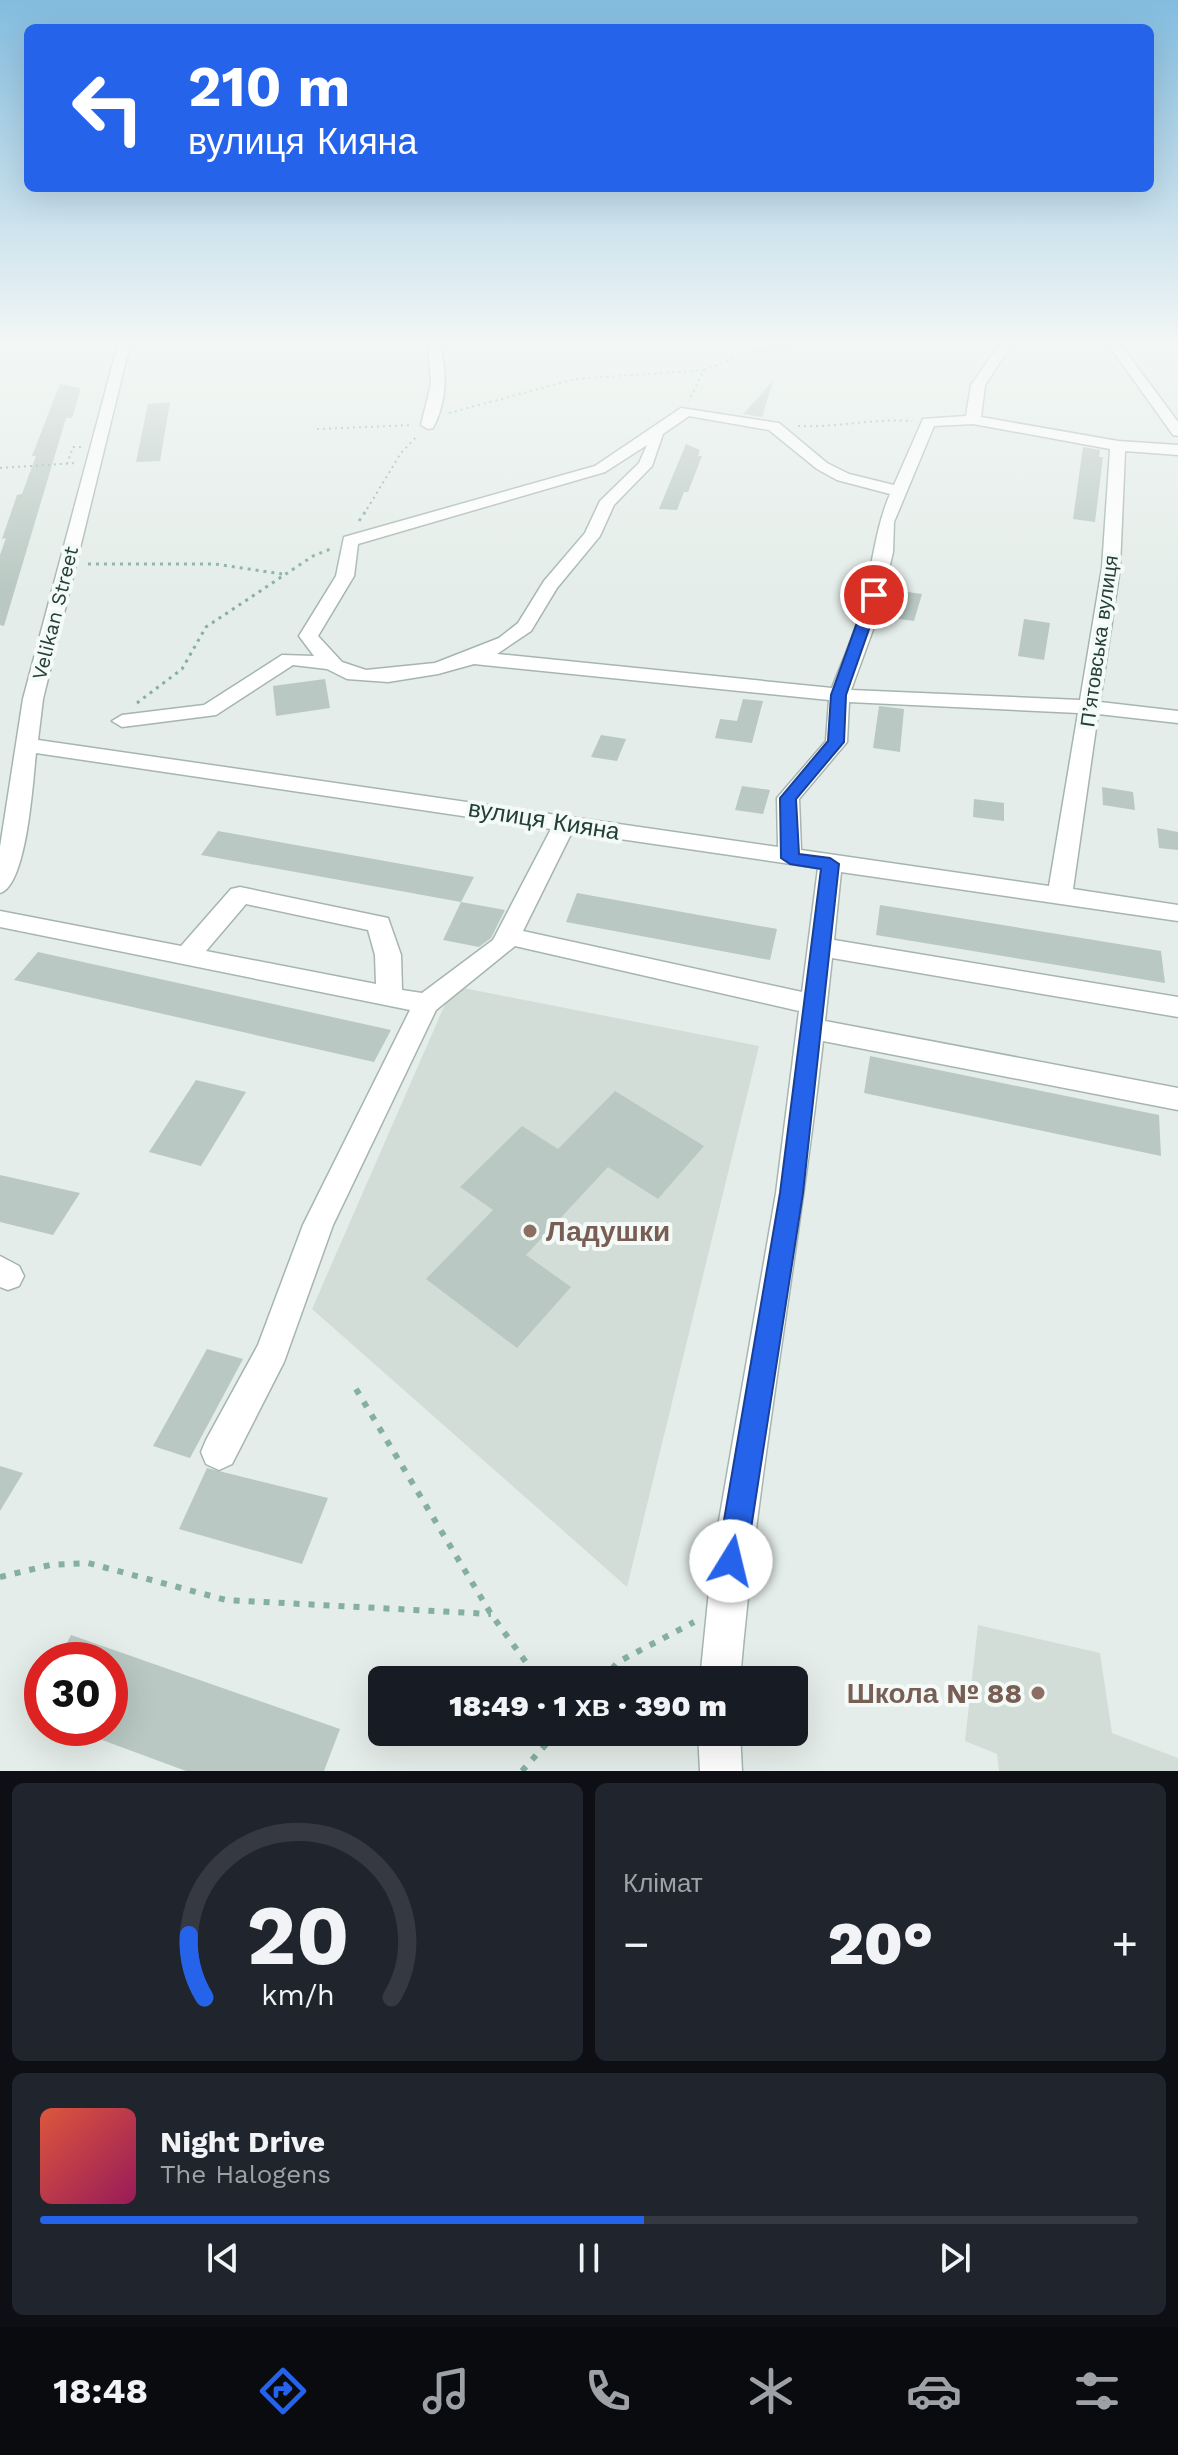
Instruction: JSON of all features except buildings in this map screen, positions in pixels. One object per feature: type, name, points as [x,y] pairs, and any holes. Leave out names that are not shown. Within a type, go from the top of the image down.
[{"type":"street","name":"Velikan Street","points":[[0,885],[14,839],[33,699],[103,427]]},
{"type":"street","points":[[331,664],[308,636],[345,576],[350,541],[600,469],[664,427]]},
{"type":"street","points":[[770,427],[843,477],[899,491]]},
{"type":"street","points":[[790,858],[788,798],[836,742],[839,695],[869,616],[884,552],[886,522],[926,427]]},
{"type":"street","points":[[1010,427],[1118,446],[1178,450]]},
{"type":"street","points":[[122,721],[209,711],[289,659],[331,664],[348,673],[395,676],[468,658],[507,643],[525,628],[545,593],[596,528],[608,502],[633,481],[656,450],[656,432]]},
{"type":"street","name":"П’ятовська вулиця","points":[[1060,894],[1111,568],[1118,446]]},
{"type":"street","points":[[468,658],[839,695],[1090,707],[1178,717]]},
{"type":"street","name":"вулиця Кияна","points":[[27,745],[1178,913]]},
{"type":"street","points":[[219,1452],[272,1351],[318,1225],[426,1004],[493,955],[508,936],[565,823]]},
{"type":"street","points":[[721,1666],[725,1608],[791,1193],[830,864]]},
{"type":"street","points":[[187,956],[240,895],[379,924],[388,955],[389,997]]},
{"type":"street","points":[[1147,908],[1178,932]]},
{"type":"street","points":[[0,919],[426,1004]]},
{"type":"street","points":[[508,936],[811,1016],[1178,1099]]},
{"type":"street","points":[[820,947],[1178,1007]]},
{"type":"street","points":[[720,1746],[721,1771]]},
{"type":"path","points":[[317,429],[382,427]]},
{"type":"path","points":[[122,721],[141,698],[182,669],[206,627],[313,556],[350,541],[367,503],[401,453],[426,427]]},
{"type":"path","points":[[804,427],[842,427]]},
{"type":"path","points":[[0,468],[94,462]]},
{"type":"path","points":[[67,564],[215,564],[285,575]]},
{"type":"path","points":[[356,1389],[491,1614],[529,1666]]},
{"type":"path","points":[[0,1577],[50,1565],[88,1563],[226,1600],[491,1614]]},
{"type":"path","points":[[614,1666],[725,1608]]},
{"type":"path","points":[[522,1771],[544,1746]]},
{"type":"shaded area","name":"Ладушки","points":[[453,986],[759,1046],[627,1587],[312,1309]]},
{"type":"shaded area","name":"Школа № 88","points":[[978,1625],[1100,1653],[1112,1733],[1178,1758],[1178,1771],[999,1771],[997,1754],[965,1741]]},
{"type":"place","name":"Ладушки","points":[[530,1231]]},
{"type":"place","name":"Школа № 88","points":[[1038,1693]]},
{"type":"route","points":[[731,1561],[791,1193],[830,864],[790,858],[788,798],[836,742],[839,695],[874,595]]}]
